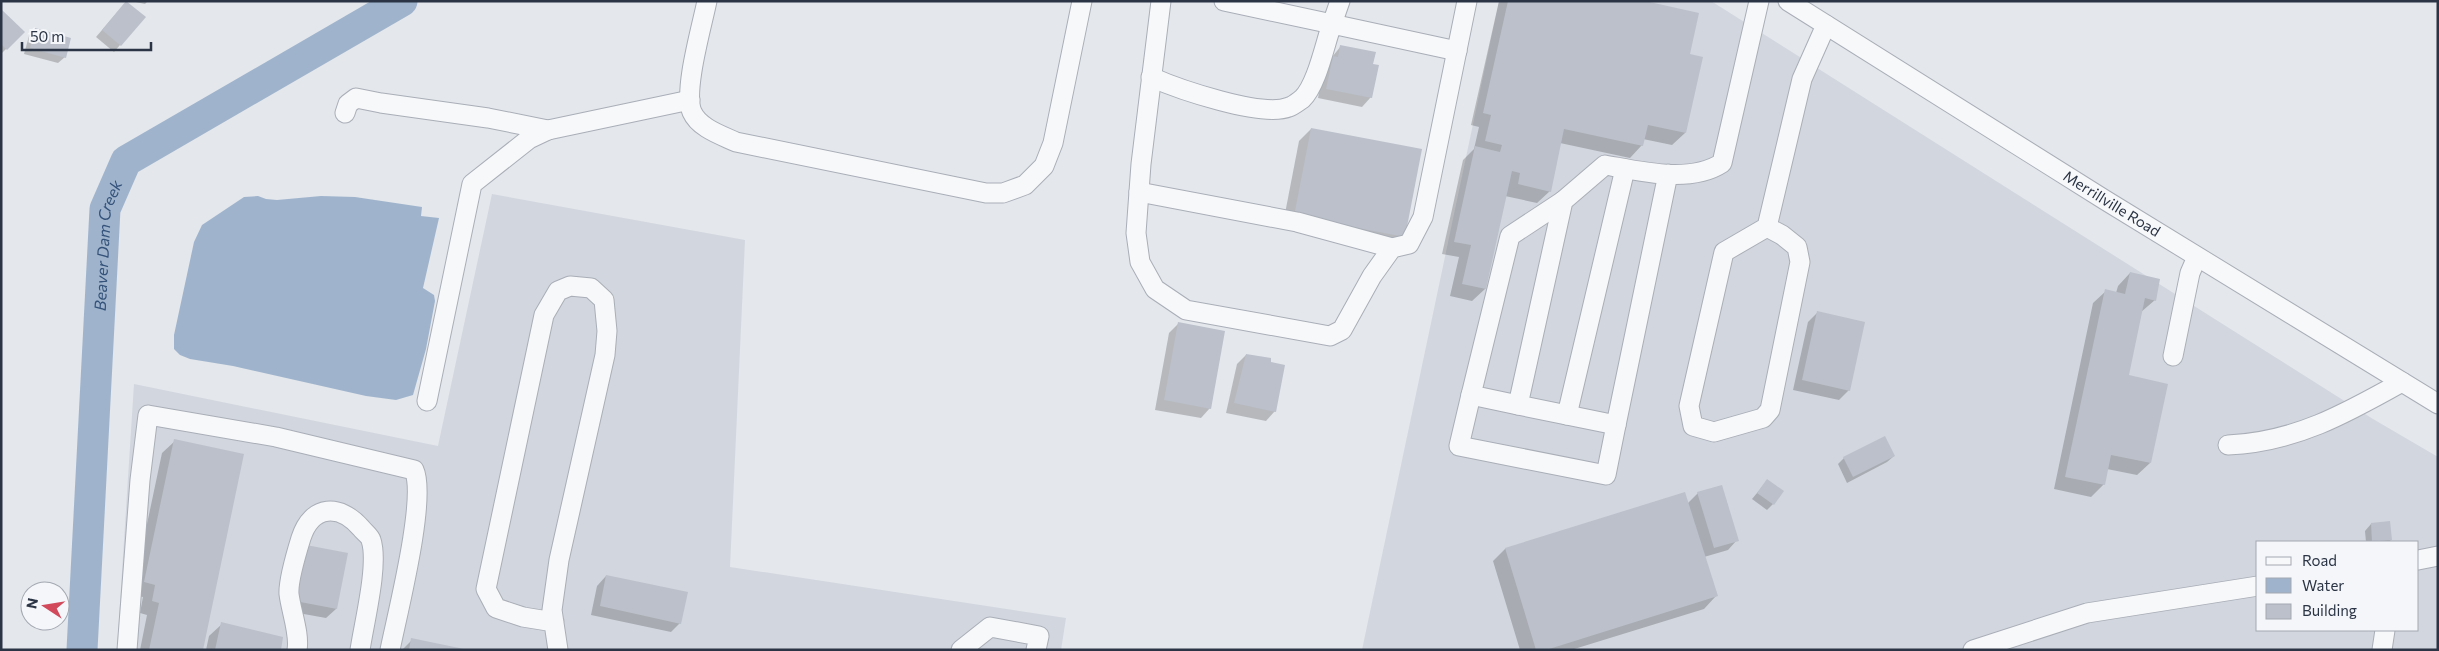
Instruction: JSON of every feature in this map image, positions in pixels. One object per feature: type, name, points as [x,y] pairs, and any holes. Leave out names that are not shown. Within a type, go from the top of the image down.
[{"type":"street","points":[[707,1],[688,93],[692,112],[707,128],[736,142],[986,193],[1004,193],[1025,185],[1044,166],[1050,151],[1082,1]]},
{"type":"street","points":[[1161,1],[1151,77],[1136,233],[1140,262],[1155,289],[1186,310],[1330,336],[1342,330],[1372,276],[1392,248]]},
{"type":"street","points":[[1224,1],[1457,51]]},
{"type":"street","points":[[1151,77],[1170,86],[1215,99],[1272,110],[1289,108],[1303,98],[1312,83],[1340,1]]},
{"type":"street","points":[[1139,192],[1296,222],[1392,248],[1409,244],[1423,217],[1467,1]]},
{"type":"street","points":[[1661,174],[1606,475],[1459,446],[1510,236],[1562,200],[1605,165],[1661,174],[1694,173],[1722,164],[1759,1]]},
{"type":"street","name":"Merrillville Road","points":[[1788,1],[2197,257],[2438,404]]},
{"type":"street","points":[[1766,227],[1782,235],[1797,247],[1800,262],[1770,410],[1763,418],[1714,432],[1693,426],[1689,406],[1724,252],[1766,227],[1802,79],[1826,25]]},
{"type":"street","points":[[345,113],[348,104],[356,98],[488,118],[548,130]]},
{"type":"street","points":[[426,401],[472,184],[529,139],[548,130],[690,100]]},
{"type":"street","points":[[1567,415],[1625,169]]},
{"type":"street","points":[[1518,405],[1562,200]]},
{"type":"street","points":[[2173,356],[2190,273],[2197,257]]},
{"type":"street","points":[[554,622],[523,617],[496,608],[486,589],[544,314],[558,291],[570,286],[591,288],[604,300],[607,331],[605,355],[559,560],[552,610],[554,622],[558,650]]},
{"type":"street","points":[[2228,445],[2254,444],[2294,435],[2345,414],[2402,382]]},
{"type":"street","points":[[1471,396],[1616,424]]},
{"type":"street","points":[[127,650],[140,480],[148,415],[276,437],[414,470],[418,477],[418,506],[390,650]]},
{"type":"street","points":[[297,650],[299,641],[294,626],[289,591],[302,536],[311,518],[319,513],[332,511],[346,514],[371,539],[374,560],[360,650]]},
{"type":"street","points":[[2419,560],[2438,556]]},
{"type":"street","points":[[1973,650],[2087,613],[2256,586]]},
{"type":"street","points":[[961,650],[990,627],[1039,636],[1036,650]]},
{"type":"street","points":[[2382,650],[2386,631]]},
{"type":"shaded area","points":[[1499,1],[1711,1],[2373,419],[2438,457],[2438,650],[1362,650]]},
{"type":"shaded area","points":[[492,194],[745,240],[730,567],[1066,618],[1061,650],[117,650],[134,384],[438,446]]},
{"type":"water","points":[[258,196],[277,200],[321,196],[355,197],[422,207],[421,216],[439,218],[423,288],[434,295],[435,301],[426,349],[413,395],[396,400],[366,396],[233,366],[190,359],[180,355],[174,349],[174,335],[194,242],[202,225],[244,197]]},
{"type":"building","points":[[126,1],[146,17],[121,46],[102,30]]},
{"type":"building","points":[[1508,1],[1645,1],[1699,13],[1690,54],[1703,57],[1686,133],[1648,125],[1643,146],[1564,129],[1551,192],[1518,184],[1520,173],[1512,171],[1486,289],[1462,284],[1471,245],[1454,242],[1475,146],[1500,152],[1502,145],[1485,141],[1491,115],[1483,113]]},
{"type":"building","points":[[1,9],[25,32],[7,50],[1,44]]},
{"type":"building","points":[[35,28],[71,38],[66,58],[30,48]]},
{"type":"building","points":[[1340,45],[1376,52],[1373,64],[1379,65],[1372,98],[1326,89],[1333,56],[1338,57]]},
{"type":"building","points":[[1311,128],[1422,149],[1405,237],[1294,216]]},
{"type":"building","points":[[2130,272],[2160,279],[2156,301],[2145,298],[2129,375],[2168,384],[2151,463],[2111,455],[2105,485],[2065,477],[2105,289],[2125,294]]},
{"type":"building","points":[[1817,311],[1865,322],[1850,391],[1802,380]]},
{"type":"building","points":[[1178,322],[1225,331],[1211,409],[1164,400]]},
{"type":"building","points":[[1246,354],[1271,358],[1271,362],[1285,365],[1276,412],[1234,403]]},
{"type":"building","points":[[1885,436],[1895,456],[1853,477],[1843,457]]},
{"type":"building","points":[[174,439],[244,454],[203,650],[149,650],[159,603],[152,601],[155,585],[144,582]]},
{"type":"building","points":[[1767,479],[1784,491],[1774,505],[1757,493]]},
{"type":"building","points":[[1722,485],[1739,541],[1714,548],[1697,492]]},
{"type":"building","points":[[1685,492],[1718,596],[1546,650],[1536,650],[1505,548]]},
{"type":"building","points":[[2390,521],[2392,540],[2372,541],[2371,523]]},
{"type":"building","points":[[306,545],[348,553],[337,609],[295,601]]},
{"type":"building","points":[[606,575],[688,592],[681,624],[600,606]]},
{"type":"building","points":[[221,622],[283,637],[281,650],[215,650]]},
{"type":"building","points":[[411,638],[464,649],[464,650],[409,650]]},
{"type":"waterway","name":"Beaver Dam Creek","points":[[82,650],[105,209],[126,161],[402,1]]}]
